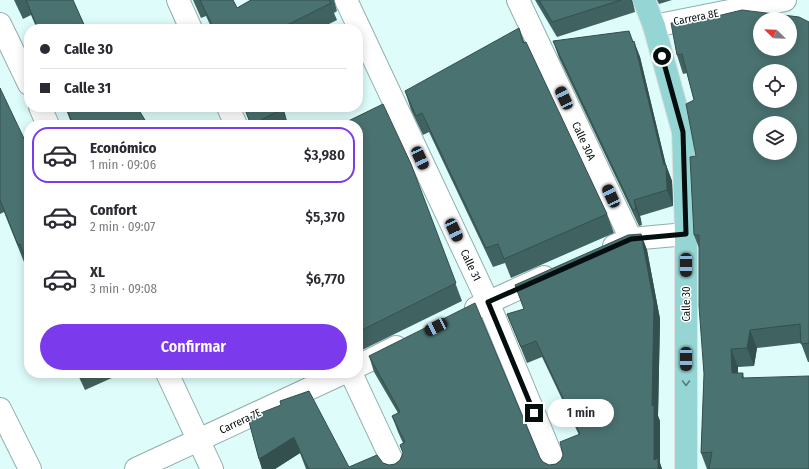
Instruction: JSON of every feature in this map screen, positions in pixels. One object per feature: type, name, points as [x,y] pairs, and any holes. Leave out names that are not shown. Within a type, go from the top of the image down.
[{"type":"main road","name":"Calle 30","points":[[644,0],[654,26],[683,132],[686,234],[686,469]]},
{"type":"street","points":[[178,0],[189,24]]},
{"type":"street","name":"Calle 31","points":[[346,0],[357,24]]},
{"type":"street","name":"Calle 30A","points":[[518,0],[631,239]]},
{"type":"street","name":"Carrera 8E","points":[[654,26],[785,0]]},
{"type":"street","points":[[0,24],[24,74]]},
{"type":"street","name":"Calle 31","points":[[363,36],[488,302],[558,469]]},
{"type":"street","points":[[595,254],[631,239],[686,234]]},
{"type":"street","points":[[460,315],[559,270]]},
{"type":"street","points":[[363,364],[413,339]]},
{"type":"street","points":[[169,378],[212,469]]},
{"type":"street","name":"Carrera 7E","points":[[136,469],[332,378]]},
{"type":"street","points":[[353,378],[396,469]]},
{"type":"street","points":[[0,409],[30,469]]},
{"type":"building","points":[[26,0],[73,0],[84,24],[36,24]]},
{"type":"building","points":[[200,0],[233,0],[237,8],[251,0],[329,0],[331,3],[289,24],[212,24]]},
{"type":"building","points":[[539,0],[621,0],[552,22]]},
{"type":"building","points":[[742,10],[758,12],[753,12],[753,56],[797,56],[797,17],[809,22],[809,343],[801,344],[800,324],[750,330],[747,348],[731,349],[732,373],[743,373],[742,378],[809,376],[809,469],[709,469],[712,452],[701,453],[704,374],[699,306],[699,235],[694,235],[690,157],[696,156],[686,104],[694,100],[682,54],[677,55],[671,23],[709,18]]},
{"type":"building","points":[[519,28],[523,43],[526,42],[607,214],[504,259],[498,244],[486,248],[422,113],[416,116],[405,91]]},
{"type":"building","points":[[629,31],[633,42],[634,41],[664,165],[666,165],[667,190],[634,200],[636,209],[633,210],[553,41]]},
{"type":"building","points":[[0,88],[24,138],[24,254],[20,244],[18,245],[0,200]]},
{"type":"building","points":[[383,104],[411,164],[456,283],[363,330],[363,120],[350,120]]},
{"type":"building","points":[[68,112],[140,112],[145,120],[71,120]]},
{"type":"building","points":[[246,112],[276,112],[261,120],[249,120]]},
{"type":"building","points":[[641,234],[654,303],[652,406],[654,405],[654,460],[658,458],[658,469],[309,469],[294,437],[259,459],[248,418],[281,405],[280,401],[309,391],[349,467],[377,455],[383,463],[389,465],[395,464],[400,460],[403,453],[400,445],[405,442],[392,416],[400,412],[369,356],[475,303],[540,458],[543,462],[549,465],[556,464],[561,460],[563,455],[560,442],[580,434],[536,341],[521,347],[507,314],[524,309],[515,285],[628,235]]},
{"type":"route","points":[[534,413],[488,302],[631,239],[686,234],[683,132],[662,56]]}]
